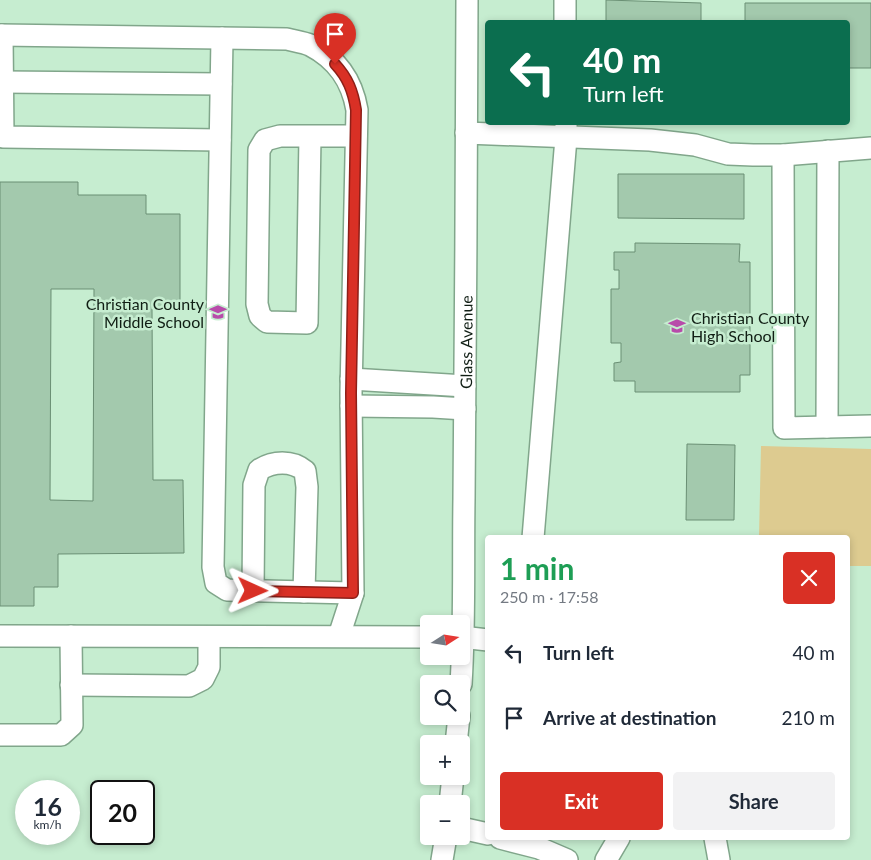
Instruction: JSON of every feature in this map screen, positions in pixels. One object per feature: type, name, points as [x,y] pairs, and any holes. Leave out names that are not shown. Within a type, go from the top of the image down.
[{"type":"street","name":"Glass Avenue","points":[[463,615],[467,0]]},
{"type":"street","points":[[565,0],[565,20]]},
{"type":"street","points":[[220,140],[3,137],[1,35],[287,39],[309,44],[326,55],[344,74],[354,92],[356,110],[351,406],[353,593],[339,636]]},
{"type":"street","points":[[222,38],[212,567],[216,583],[227,590],[353,593]]},
{"type":"street","points":[[2,82],[221,84]]},
{"type":"street","points":[[466,133],[566,130],[695,145],[728,154],[783,155],[871,148]]},
{"type":"street","points":[[533,535],[566,130]]},
{"type":"street","points":[[310,136],[308,323],[267,322],[260,316],[257,304],[259,150],[266,140],[280,136],[310,136],[356,136]]},
{"type":"street","points":[[827,427],[828,152]]},
{"type":"street","points":[[783,155],[784,428],[871,426]]},
{"type":"street","points":[[352,379],[465,386]]},
{"type":"street","points":[[351,406],[465,409]]},
{"type":"street","points":[[253,591],[254,485],[259,470],[268,464],[284,463],[298,465],[305,471],[307,486],[304,592]]},
{"type":"street","points":[[0,636],[420,636]]},
{"type":"street","points":[[0,735],[61,735],[72,725],[71,636]]},
{"type":"street","points":[[71,685],[189,686],[203,679],[209,667],[209,637]]},
{"type":"street","points":[[470,638],[485,640]]},
{"type":"street","points":[[470,830],[485,833]]},
{"type":"street","points":[[513,840],[568,860]]},
{"type":"street","points":[[606,860],[618,840]]},
{"type":"street","points":[[715,840],[718,860]]},
{"type":"street","points":[[442,860],[444,845]]},
{"type":"shaded area","points":[[761,446],[871,449],[871,566],[850,566],[850,535],[759,535]]},
{"type":"building","points":[[606,0],[701,3],[701,20],[606,20]]},
{"type":"building","points":[[745,3],[871,3],[871,68],[850,68],[850,20],[745,20]]},
{"type":"building","points":[[618,174],[744,174],[744,219],[618,218]]},
{"type":"building","points":[[0,182],[78,182],[78,195],[146,195],[146,214],[180,214],[180,309],[152,309],[153,480],[183,480],[184,553],[58,554],[58,587],[34,587],[34,606],[0,606]],"holes":[[[51,289],[94,289],[93,501],[50,500]]]},
{"type":"building","points":[[635,243],[740,244],[739,262],[750,262],[750,375],[740,375],[740,392],[635,392],[635,381],[614,381],[614,363],[621,362],[621,343],[611,343],[611,289],[619,289],[619,270],[614,270],[614,252],[635,252]]},
{"type":"building","points":[[687,444],[735,445],[734,520],[686,520]]},
{"type":"place","name":"Christian County Middle School","points":[[218,312]]},
{"type":"place","name":"Christian County High School","points":[[677,326]]},
{"type":"route","points":[[253,591],[353,593],[351,393],[356,110],[354,92],[344,74],[335,64]]}]
